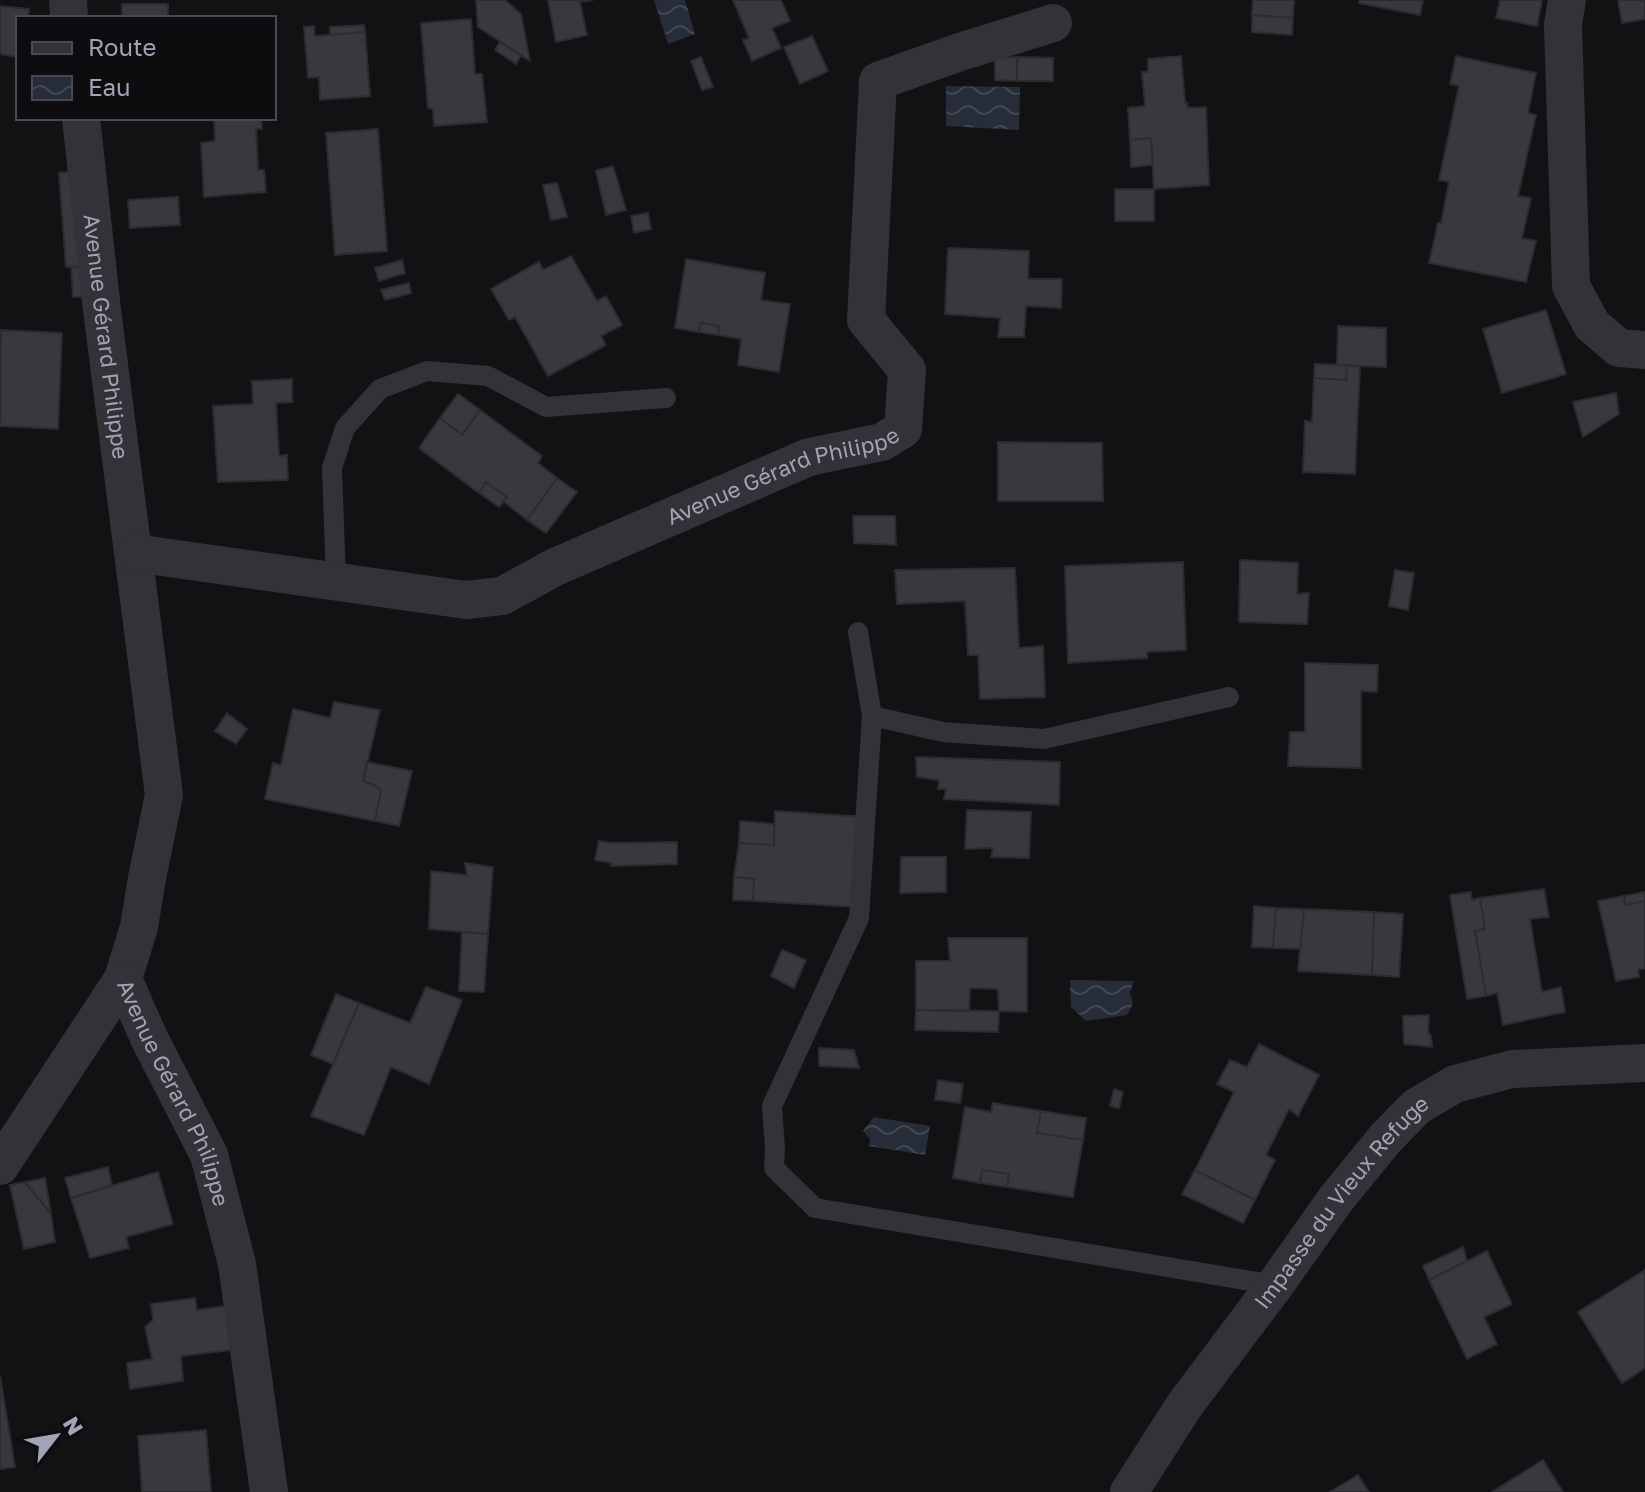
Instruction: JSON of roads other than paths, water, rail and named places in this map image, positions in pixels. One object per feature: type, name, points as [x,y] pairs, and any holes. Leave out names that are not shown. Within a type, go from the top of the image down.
[{"type":"street","points":[[1567,0],[1563,24],[1571,286],[1592,325],[1619,348],[1645,350]]},
{"type":"street","name":"Avenue Gérard Philippe","points":[[134,553],[466,600],[502,596],[555,567],[809,457],[882,442],[903,429],[907,370],[866,320],[878,81],[1053,23]]},
{"type":"street","name":"Avenue Gérard Philippe","points":[[81,120],[102,310],[164,795],[139,927],[123,979],[149,1038],[209,1155],[237,1264],[269,1492]]},
{"type":"street","points":[[0,1166],[123,979]]},
{"type":"street","name":"Impasse du Vieux Refuge","points":[[1129,1492],[1184,1406],[1336,1199],[1416,1107],[1455,1084],[1512,1069],[1644,1065]]},
{"type":"lane","points":[[336,582],[332,468],[345,428],[380,389],[427,371],[488,376],[546,407],[666,398]]},
{"type":"lane","points":[[858,632],[872,716],[859,918],[772,1106],[774,1168],[815,1208],[1275,1285]]},
{"type":"lane","points":[[872,716],[943,732],[1044,739],[1229,697]]},
{"type":"water","points":[[654,0],[685,0],[695,34],[668,44]]},
{"type":"water","points":[[946,86],[1020,87],[1019,130],[946,126]]},
{"type":"water","points":[[1070,980],[1134,981],[1130,992],[1133,1004],[1127,1015],[1086,1021],[1071,1007]]},
{"type":"water","points":[[874,1117],[930,1126],[925,1155],[869,1146],[870,1139],[863,1131]]}]
